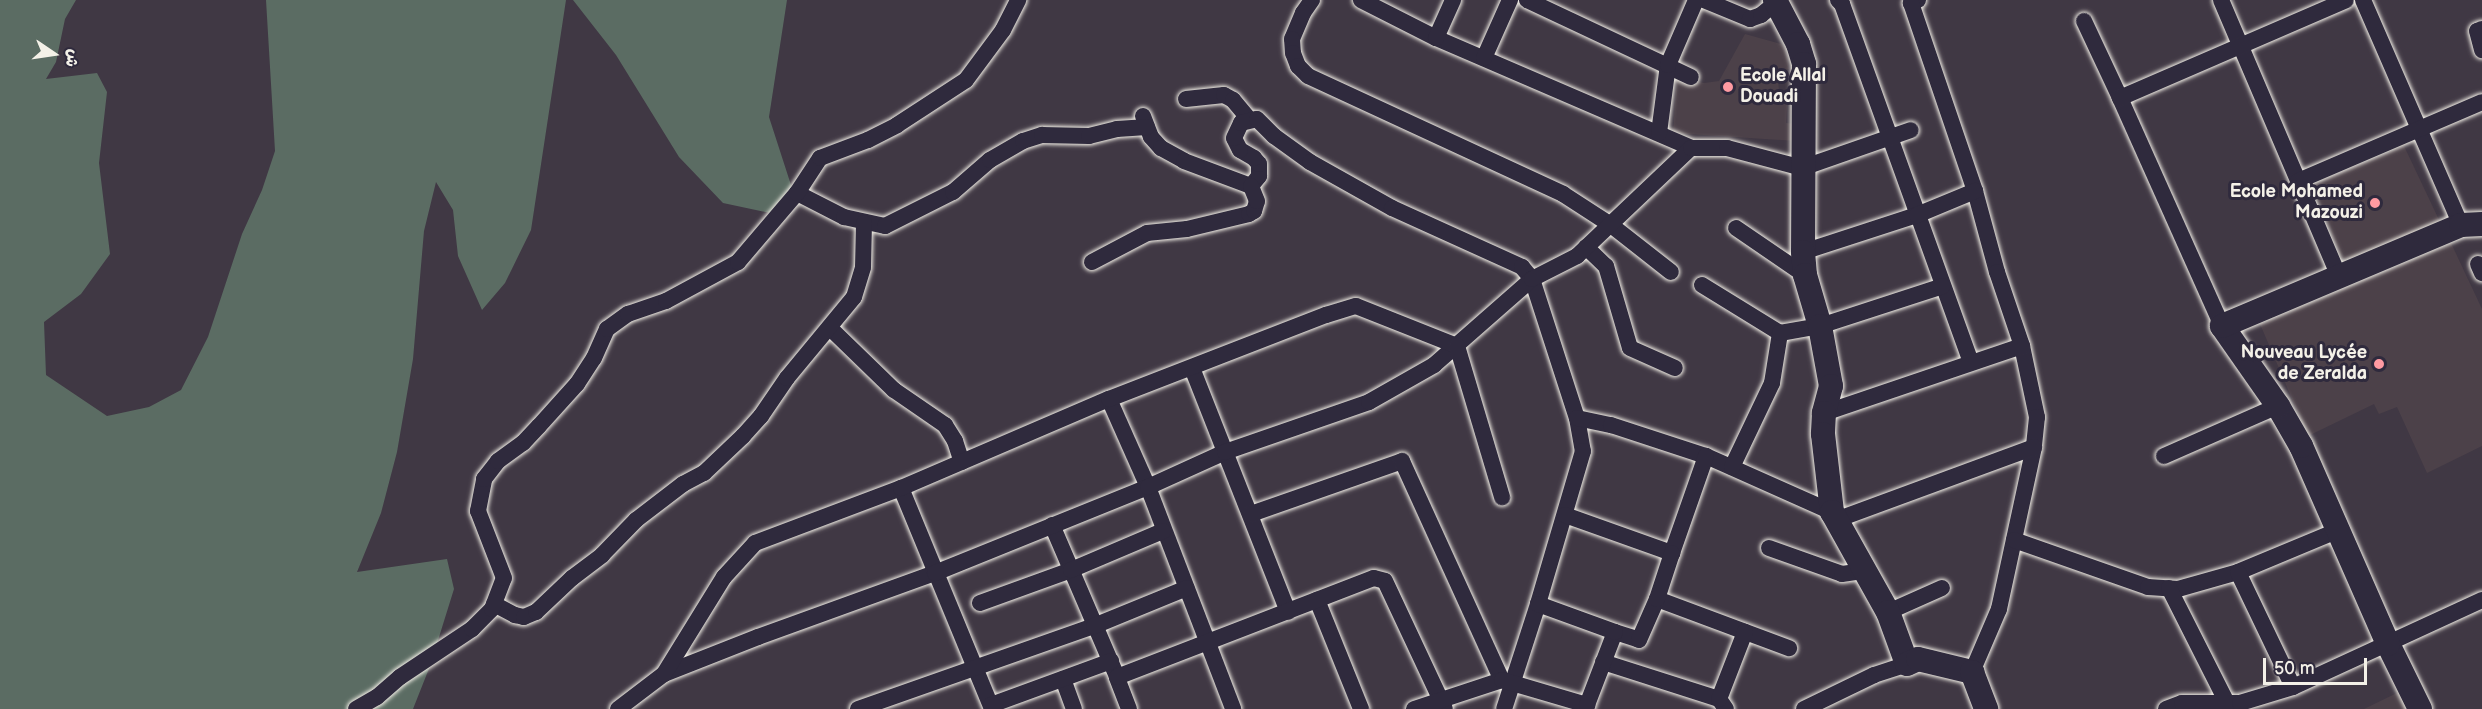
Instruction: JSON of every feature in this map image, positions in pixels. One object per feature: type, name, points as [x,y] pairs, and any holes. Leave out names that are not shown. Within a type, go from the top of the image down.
[{"type":"street","points":[[356,709],[377,697],[400,677],[472,629],[494,604],[504,578],[478,511],[480,490],[490,469],[523,443],[577,384],[594,358],[607,329],[628,314],[666,301],[738,262],[797,193],[820,158],[897,126],[966,80],[1003,30],[1018,0]]},
{"type":"street","points":[[1312,0],[1302,13],[1292,39],[1293,53],[1298,66],[1308,76],[1505,165],[1563,194],[1611,225],[1671,272]]},
{"type":"street","points":[[1361,0],[1383,5],[1436,38],[1691,148],[1727,148],[1802,168],[1911,130]]},
{"type":"street","points":[[1436,38],[1453,0]]},
{"type":"street","points":[[1484,58],[1510,0]]},
{"type":"street","points":[[1527,0],[1691,77]]},
{"type":"street","points":[[1659,133],[1668,65],[1696,0]]},
{"type":"street","points":[[1704,0],[1750,19],[1761,15],[1775,2],[1798,44],[1804,64],[1806,96],[1802,168],[1804,264],[1820,326],[1831,386],[1824,412],[1834,516],[1888,612],[1907,663]]},
{"type":"street","points":[[1838,0],[1842,4],[1971,363]]},
{"type":"street","points":[[1918,0],[1911,3],[1975,191],[1997,272],[2022,346],[2037,417],[2034,447],[1998,609],[1972,672],[1986,709]]},
{"type":"street","points":[[2221,0],[2339,277]]},
{"type":"street","points":[[2120,98],[2240,48],[2346,0]]},
{"type":"street","points":[[2222,326],[2339,277],[2476,225],[2419,129],[2363,0]]},
{"type":"street","points":[[2084,21],[2222,326],[2278,406],[2301,446],[2388,644],[2420,709]]},
{"type":"street","points":[[2482,29],[2477,31],[2482,50]]},
{"type":"street","points":[[1186,99],[1224,95],[1233,100],[1249,119]]},
{"type":"street","points":[[2298,181],[2482,102]]},
{"type":"street","points":[[1251,186],[1259,176],[1258,164],[1254,158],[1240,150],[1234,138],[1241,123],[1249,119],[1257,119],[1274,136],[1310,162],[1361,192],[1522,267],[1532,279],[1577,418],[1582,451],[1538,604],[1508,681],[1504,709]]},
{"type":"street","points":[[797,193],[832,212],[879,226],[893,223],[954,192],[990,160],[1014,144],[1031,138],[1068,134],[1089,136],[1145,122],[1154,141],[1171,154],[1251,186],[1257,201],[1254,211],[1249,214],[1187,229],[1147,233],[1092,262]]},
{"type":"street","points":[[618,709],[664,674],[758,637],[935,573],[1148,487],[1225,452],[1369,402],[1434,365],[1532,279],[1577,256],[1691,148]]},
{"type":"street","points":[[1804,264],[1975,191]]},
{"type":"street","points":[[494,604],[515,615],[524,616],[536,612],[602,555],[646,511],[683,484],[704,473],[761,416],[787,378],[830,328],[858,289],[862,267],[864,223]]},
{"type":"street","points":[[1736,228],[1804,264]]},
{"type":"street","points":[[1586,247],[1606,266],[1630,348],[1675,368]]},
{"type":"street","points":[[1702,285],[1780,333],[1820,326],[1943,286]]},
{"type":"street","points":[[664,674],[724,577],[755,543],[901,488],[1108,399],[1326,315],[1356,306],[1457,346]]},
{"type":"street","points":[[830,328],[894,390],[945,425],[955,441],[962,462]]},
{"type":"street","points":[[1732,467],[1772,383],[1780,333]]},
{"type":"street","points":[[1457,346],[1502,496]]},
{"type":"street","points":[[1824,412],[2022,346]]},
{"type":"street","points":[[1192,368],[1288,612]]},
{"type":"street","points":[[1108,399],[1148,487],[1233,709]]},
{"type":"street","points":[[2164,456],[2278,406]]},
{"type":"street","points":[[1577,418],[1611,425],[1706,456],[1834,516],[2034,447]]},
{"type":"street","points":[[1538,604],[1639,640],[1657,599],[1706,456]]},
{"type":"street","points":[[1251,514],[1402,461],[1508,681]]},
{"type":"street","points":[[901,488],[991,707],[1063,679],[1114,669],[1209,643],[1374,578],[1385,581],[1444,705]]},
{"type":"street","points":[[1565,515],[1672,554]]},
{"type":"street","points":[[1052,525],[1129,709]]},
{"type":"street","points":[[2014,540],[2148,587],[2178,589],[2238,572],[2339,530]]},
{"type":"street","points":[[980,603],[1071,570],[1163,531]]},
{"type":"street","points":[[1770,548],[1842,574],[1863,571]]},
{"type":"street","points":[[2238,572],[2294,687]]},
{"type":"street","points":[[858,709],[1094,626],[1187,588]]},
{"type":"street","points":[[1888,612],[1942,588]]},
{"type":"street","points":[[2169,588],[2227,703]]},
{"type":"street","points":[[1657,599],[1789,648]]},
{"type":"street","points":[[1317,600],[1361,709]]},
{"type":"street","points":[[2166,709],[2182,704],[2240,703],[2294,687],[2482,600]]},
{"type":"street","points":[[1414,709],[1444,705],[1508,681],[1587,705],[1615,632]]},
{"type":"street","points":[[1603,662],[1723,704],[1745,632]]},
{"type":"street","points":[[1804,709],[1874,675],[1918,660],[1972,672]]},
{"type":"street","points":[[1063,679],[1074,709]]},
{"type":"shaded area","name":"Ecole Allal Douadi","points":[[1745,34],[1781,44],[1786,49],[1789,69],[1777,72],[1779,90],[1788,91],[1786,123],[1797,124],[1796,141],[1673,133],[1677,77],[1704,83],[1719,81]]},
{"type":"shaded area","name":"Ecole Mohamed Mazouzi","points":[[2404,146],[2440,222],[2353,262],[2345,261],[2340,255],[2312,184]]},
{"type":"shaded area","name":"Nouveau Lycée de Zeralda","points":[[2451,243],[2482,309],[2482,446],[2427,473],[2397,407],[2379,414],[2374,404],[2308,436],[2260,324]]},
{"type":"shaded area","points":[[2401,691],[2409,709],[2364,709]]},
{"type":"green space","points":[[0,0],[76,0],[65,19],[56,62],[46,79],[97,73],[107,92],[99,163],[110,254],[81,294],[44,322],[46,375],[107,416],[149,407],[181,390],[208,337],[242,234],[262,190],[275,151],[266,0],[566,0],[531,230],[505,283],[482,310],[458,256],[453,210],[436,182],[424,231],[413,359],[397,452],[381,513],[357,572],[447,559],[454,589],[430,666],[413,709],[0,709]]},
{"type":"green space","points":[[573,0],[787,0],[769,117],[791,185],[784,216],[723,203],[679,157],[616,55]]},
{"type":"place","name":"Ecole Allal Douadi","points":[[1728,87]]},
{"type":"place","name":"Ecole Mohamed Mazouzi","points":[[2375,203]]},
{"type":"place","name":"Nouveau Lycée de Zeralda","points":[[2379,364]]}]
